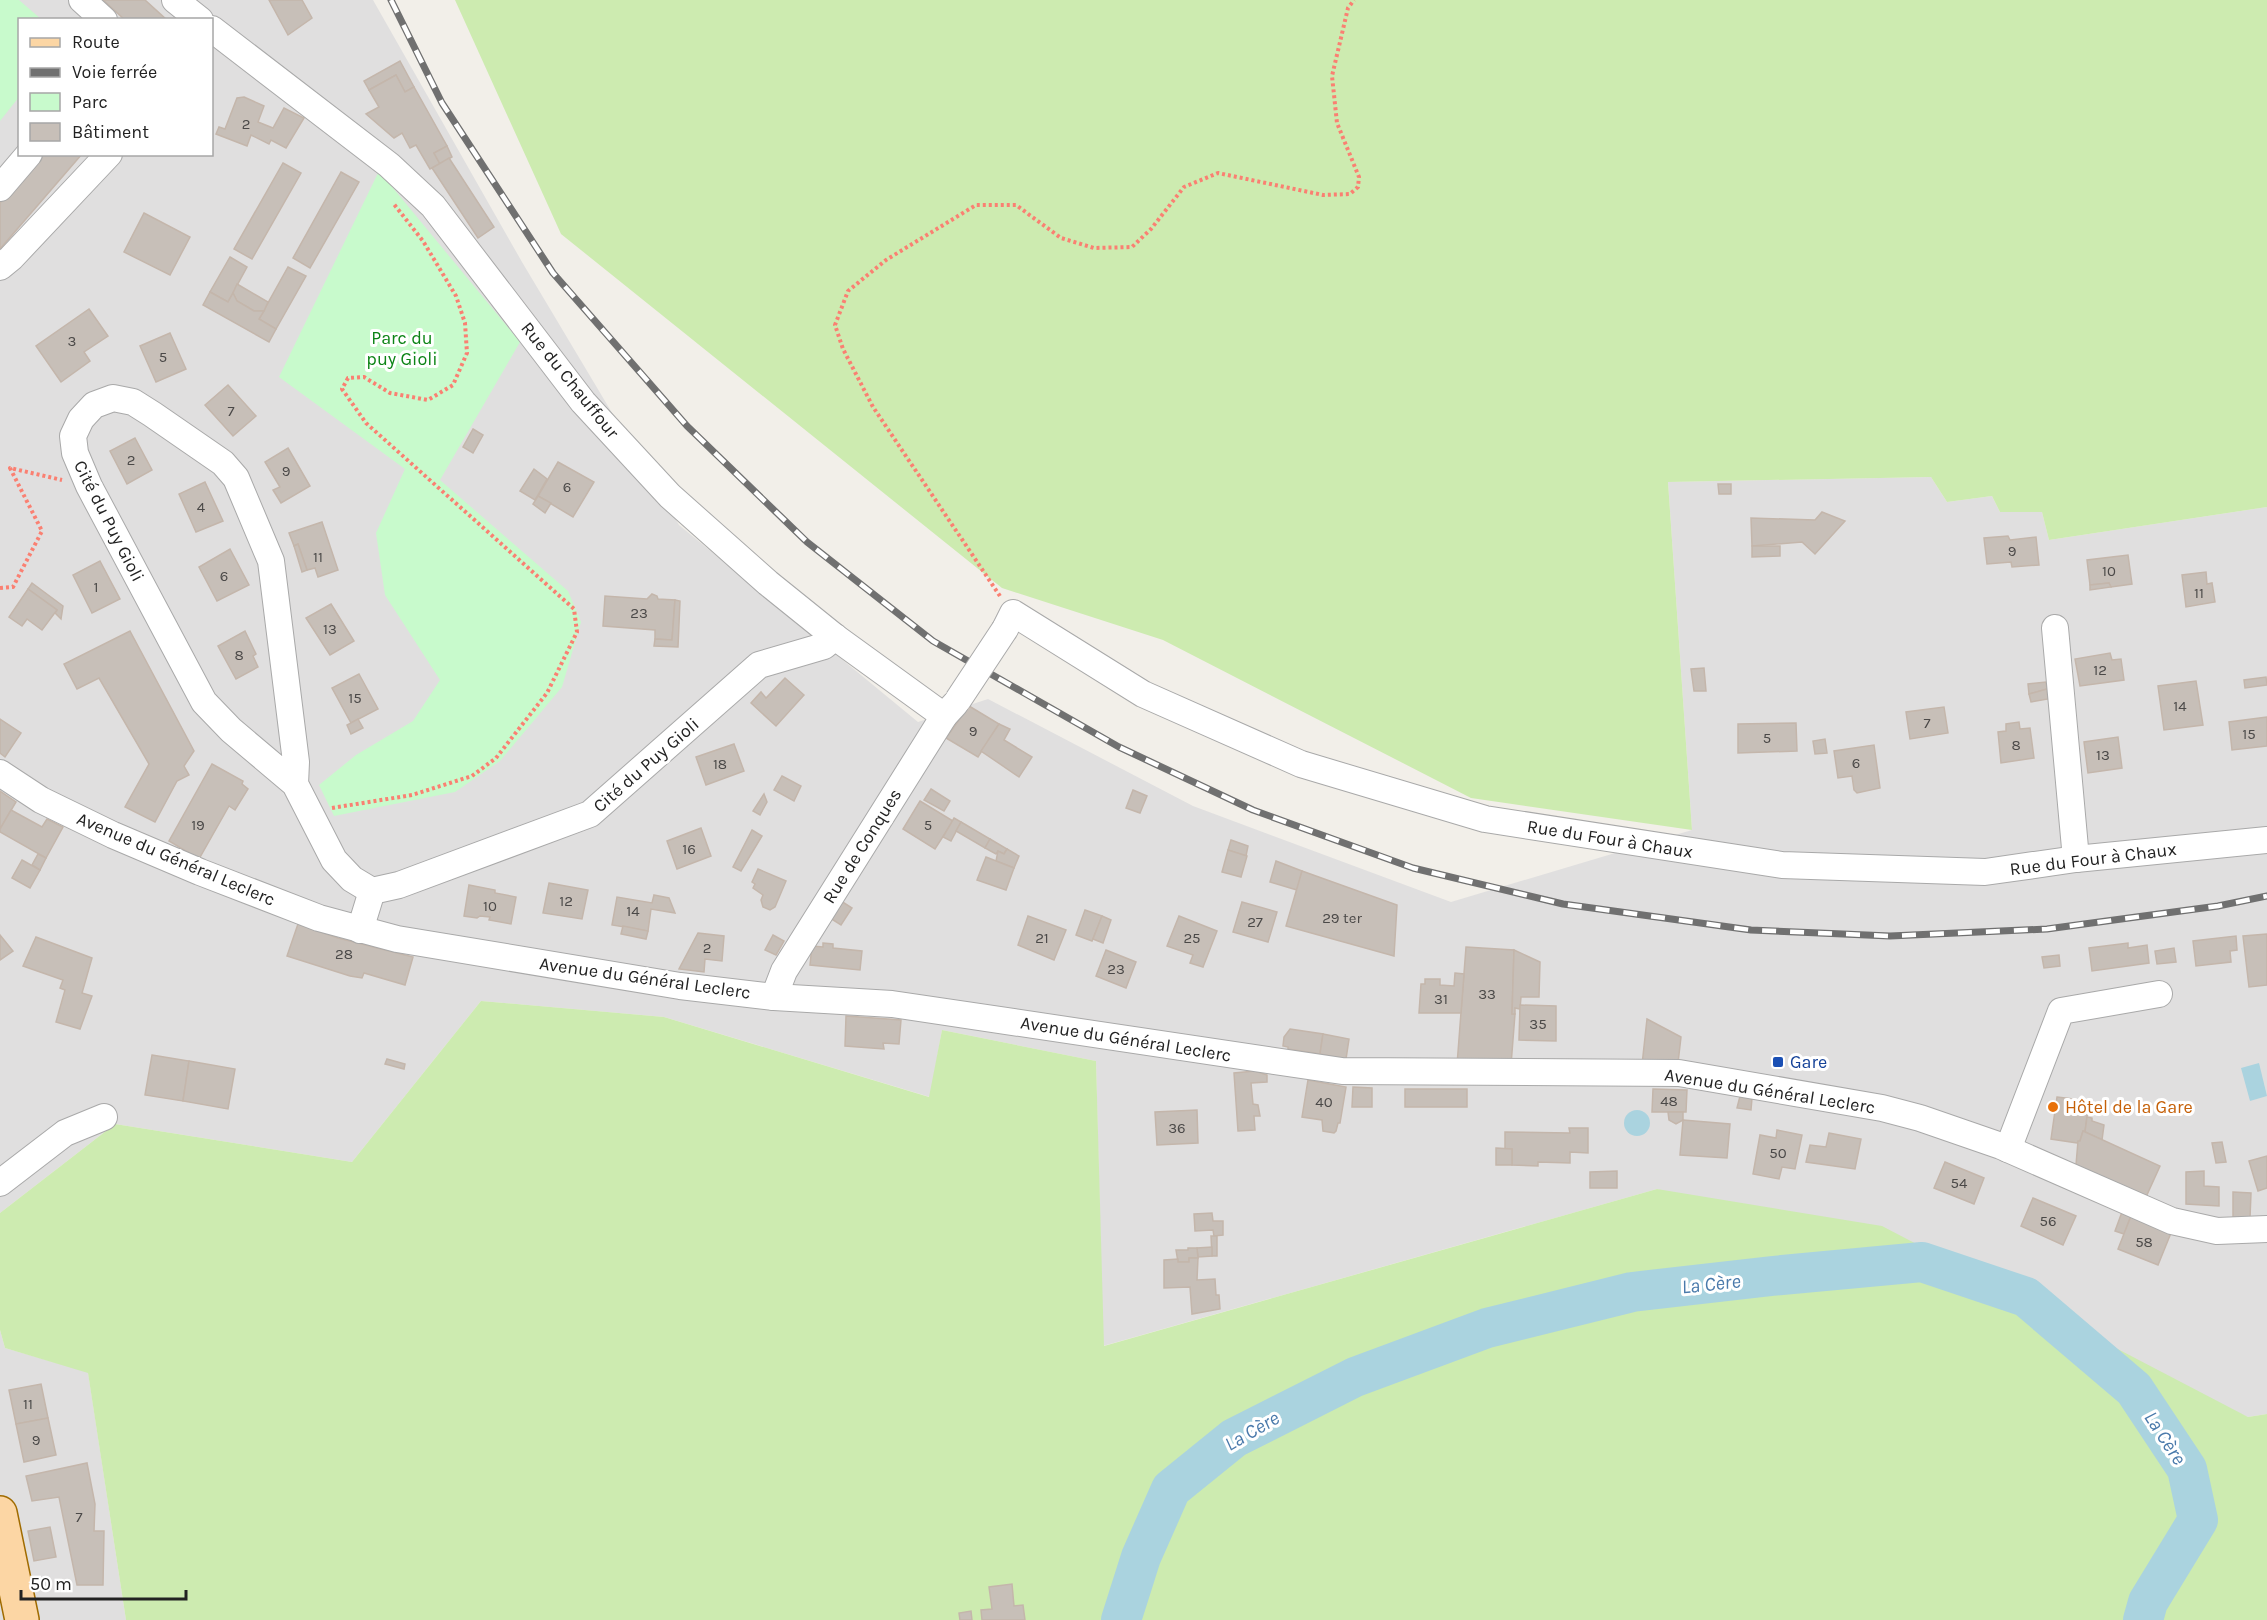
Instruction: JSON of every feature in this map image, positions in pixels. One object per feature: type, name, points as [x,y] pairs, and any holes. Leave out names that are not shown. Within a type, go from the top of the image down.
[{"type":"main road","points":[[0,1513],[22,1620]]},
{"type":"street","points":[[82,0],[102,18]]},
{"type":"street","points":[[175,0],[198,18]]},
{"type":"street","name":"Rue du Chauffour","points":[[213,30],[388,165],[433,206],[583,402],[670,496],[768,583],[836,637],[951,708]]},
{"type":"street","points":[[0,188],[27,156]]},
{"type":"street","points":[[0,267],[107,156]]},
{"type":"street","name":"Cité du Puy Gioli","points":[[295,784],[296,762],[272,561],[236,478],[223,463],[133,402],[113,398],[94,405],[81,419],[74,435],[75,453],[89,486],[204,702],[231,730],[295,784],[333,860],[352,879],[372,891],[399,885],[590,814],[759,665],[824,646],[836,637]]},
{"type":"street","name":"Rue de Conques","points":[[774,997],[784,971],[1009,621]]},
{"type":"street","name":"Rue du Four à Chaux","points":[[1009,621],[1143,694],[1301,764],[1485,819],[1782,865],[1985,872],[2076,859],[2267,840]]},
{"type":"street","points":[[2055,628],[2076,859]]},
{"type":"street","name":"Avenue du Général Leclerc","points":[[0,773],[41,800],[200,873],[319,918],[397,939],[680,986],[774,997],[892,1004],[1342,1071],[1679,1073],[1882,1108],[1920,1118],[2008,1149],[2172,1221],[2217,1232],[2267,1229]]},
{"type":"street","points":[[360,930],[372,891]]},
{"type":"street","points":[[2008,1149],[2061,1011],[2159,994]]},
{"type":"street","points":[[0,1183],[65,1133],[104,1117]]},
{"type":"path","points":[[1009,621],[868,397],[843,349],[835,325],[848,291],[886,260],[976,205],[1016,205],[1061,238],[1094,248],[1132,247],[1151,229],[1184,187],[1218,173],[1323,195],[1350,194],[1358,187],[1359,177],[1337,123],[1332,76],[1348,8],[1354,0]]},
{"type":"path","points":[[310,813],[412,795],[472,776],[496,758],[547,693],[577,632],[574,609],[366,423],[342,389],[348,378],[364,377],[390,393],[428,400],[453,385],[467,353],[465,323],[456,296],[423,242],[382,190],[388,165]]},
{"type":"path","points":[[0,588],[13,587],[42,531],[10,468],[89,486]]},
{"type":"shaded area","points":[[0,0],[373,0],[522,262],[679,525],[918,722],[988,699],[1193,806],[1451,902],[1692,830],[1668,482],[1931,477],[1947,502],[1992,496],[2000,512],[2042,512],[2049,540],[2267,507],[2267,1414],[2248,1417],[1657,1189],[1103,1346],[1096,1061],[942,1030],[930,1097],[664,1017],[481,1001],[352,1162],[115,1124],[0,1213]]},
{"type":"shaded area","points":[[0,1330],[5,1348],[88,1372],[126,1620],[0,1620]]},
{"type":"green space","points":[[0,0],[19,0],[40,18],[18,18],[18,98],[0,121]]},
{"type":"green space","points":[[455,0],[2267,0],[2267,507],[2049,540],[2042,512],[2000,512],[1992,496],[1947,502],[1931,477],[1668,482],[1692,830],[1471,798],[1163,640],[1002,588],[561,234]]},
{"type":"green space","name":"Parc du puy Gioli","points":[[379,171],[520,342],[440,480],[568,591],[581,622],[562,687],[500,761],[455,792],[334,816],[319,785],[356,755],[413,721],[440,680],[385,595],[376,533],[405,469],[279,377]]},
{"type":"green space","points":[[481,1001],[664,1017],[929,1097],[942,1030],[1096,1061],[1104,1346],[1657,1189],[1882,1226],[2248,1417],[2267,1414],[2267,1620],[126,1620],[88,1373],[5,1348],[0,1330],[0,1213],[115,1124],[352,1162]]},
{"type":"water","points":[[2259,1063],[2267,1096],[2250,1101],[2241,1068]]},
{"type":"water","points":[[1637,1110],[1646,1114],[1650,1123],[1646,1132],[1637,1136],[1628,1132],[1624,1123],[1628,1114]]},
{"type":"building","points":[[103,0],[145,0],[165,18],[123,18]]},
{"type":"building","points":[[269,0],[302,0],[312,18],[288,35]]},
{"type":"building","points":[[400,61],[414,87],[405,92],[396,75],[369,90],[364,81]]},
{"type":"building","points":[[396,75],[405,92],[414,87],[447,146],[434,153],[440,164],[430,169],[416,145],[410,148],[402,133],[394,138],[366,114],[379,107],[369,90]]},
{"type":"building","points":[[244,97],[264,106],[258,122],[273,128],[284,108],[304,118],[286,148],[271,140],[269,144],[251,135],[247,146],[216,134],[219,127],[225,129],[237,98]]},
{"type":"building","points":[[447,146],[452,157],[440,164],[434,153]]},
{"type":"building","points":[[40,156],[80,156],[0,249],[0,203]]},
{"type":"building","points":[[449,158],[494,227],[478,238],[432,168]]},
{"type":"building","points":[[283,163],[301,173],[252,259],[234,249]]},
{"type":"building","points":[[341,172],[359,182],[310,268],[293,258]]},
{"type":"building","points":[[144,213],[190,237],[170,275],[124,252]]},
{"type":"building","points":[[230,257],[247,267],[228,302],[210,292]]},
{"type":"building","points":[[288,267],[306,276],[276,329],[259,319]]},
{"type":"building","points":[[237,284],[268,302],[264,311],[254,311],[237,301],[233,293]]},
{"type":"building","points":[[210,292],[228,302],[233,293],[237,301],[254,311],[264,311],[259,319],[276,329],[269,342],[203,305]]},
{"type":"building","points":[[89,309],[108,336],[84,352],[90,361],[61,382],[36,346]]},
{"type":"building","points":[[170,333],[186,369],[156,382],[140,346]]},
{"type":"building","points":[[228,385],[256,416],[233,436],[205,405]]},
{"type":"building","points":[[473,429],[483,435],[473,453],[463,447]]},
{"type":"building","points":[[135,438],[152,470],[127,484],[110,451]]},
{"type":"building","points":[[288,448],[310,486],[281,503],[273,490],[280,487],[265,462]]},
{"type":"building","points":[[558,462],[594,482],[573,517],[538,496]]},
{"type":"building","points":[[534,469],[547,479],[535,500],[520,491]]},
{"type":"building","points":[[205,482],[223,521],[196,532],[179,494]]},
{"type":"building","points":[[1718,484],[1731,484],[1731,494],[1719,494]]},
{"type":"building","points":[[538,496],[551,503],[545,513],[533,504]]},
{"type":"building","points":[[1822,512],[1845,521],[1815,554],[1802,542],[1752,546],[1751,518],[1815,520]]},
{"type":"building","points":[[322,522],[338,570],[318,577],[315,568],[307,570],[298,544],[294,546],[289,533]]},
{"type":"building","points":[[2008,536],[2010,540],[2036,537],[2039,565],[2012,567],[2011,562],[1987,564],[1984,538]]},
{"type":"building","points":[[298,544],[307,570],[302,572],[294,546]]},
{"type":"building","points":[[1752,546],[1780,546],[1780,556],[1752,557]]},
{"type":"building","points":[[230,549],[249,585],[217,601],[199,567]]},
{"type":"building","points":[[2128,555],[2132,584],[2111,587],[2109,583],[2090,585],[2087,560]]},
{"type":"building","points":[[100,561],[120,599],[92,613],[73,575]]},
{"type":"building","points":[[2206,572],[2207,584],[2212,583],[2215,602],[2186,607],[2182,575]]},
{"type":"building","points":[[32,583],[63,606],[61,619],[55,613],[57,610],[28,589]]},
{"type":"building","points":[[2109,583],[2111,587],[2090,590],[2090,585]]},
{"type":"building","points":[[28,589],[57,610],[42,630],[27,619],[22,626],[9,617]]},
{"type":"building","points":[[652,594],[658,599],[675,600],[672,640],[655,639],[655,630],[603,626],[605,596],[647,599]]},
{"type":"building","points":[[675,600],[680,601],[678,647],[654,646],[655,639],[672,640]]},
{"type":"building","points":[[331,604],[354,641],[330,655],[306,618]]},
{"type":"building","points":[[130,631],[194,751],[184,766],[189,775],[177,781],[155,822],[125,807],[149,764],[99,678],[77,689],[64,664]]},
{"type":"building","points":[[245,631],[256,654],[253,656],[258,667],[236,679],[218,646]]},
{"type":"building","points":[[2110,653],[2112,660],[2121,659],[2124,680],[2080,686],[2075,659]]},
{"type":"building","points":[[1704,668],[1706,691],[1694,691],[1691,669]]},
{"type":"building","points":[[359,674],[378,709],[351,723],[332,688]]},
{"type":"building","points":[[2266,677],[2267,685],[2245,688],[2244,680]]},
{"type":"building","points":[[785,678],[804,695],[776,726],[751,703],[761,692],[766,698]]},
{"type":"building","points":[[2196,681],[2203,725],[2164,730],[2158,686]]},
{"type":"building","points":[[2046,682],[2047,689],[2029,694],[2028,684]]},
{"type":"building","points":[[2047,689],[2048,699],[2031,702],[2029,694]]},
{"type":"building","points":[[969,706],[999,724],[978,757],[946,738]]},
{"type":"building","points":[[1944,707],[1948,733],[1910,739],[1906,712]]},
{"type":"building","points":[[2267,717],[2267,746],[2232,750],[2229,722]]},
{"type":"building","points":[[0,719],[21,733],[5,757],[0,753]]},
{"type":"building","points":[[358,719],[363,728],[351,734],[347,725]]},
{"type":"building","points":[[2019,722],[2020,729],[2030,728],[2034,758],[2001,763],[1998,732],[2006,731],[2006,724]]},
{"type":"building","points":[[1796,723],[1797,751],[1738,753],[1738,724]]},
{"type":"building","points":[[999,724],[1010,729],[1004,740],[1032,757],[1019,777],[981,751]]},
{"type":"building","points":[[2118,737],[2122,768],[2088,773],[2084,742]]},
{"type":"building","points":[[1825,739],[1827,753],[1815,754],[1813,741]]},
{"type":"building","points":[[734,744],[744,771],[706,785],[696,757]]},
{"type":"building","points":[[1874,745],[1880,788],[1857,793],[1854,790],[1852,776],[1838,778],[1834,751]]},
{"type":"building","points":[[212,764],[243,781],[242,784],[248,789],[235,810],[229,806],[199,859],[169,841]]},
{"type":"building","points":[[782,776],[801,786],[794,801],[774,790]]},
{"type":"building","points":[[931,789],[950,801],[944,811],[924,800]]},
{"type":"building","points":[[1133,790],[1147,796],[1140,813],[1126,808]]},
{"type":"building","points":[[0,791],[16,802],[0,829]]},
{"type":"building","points":[[764,794],[767,802],[760,815],[753,811]]},
{"type":"building","points":[[920,801],[953,821],[935,849],[903,829]]},
{"type":"building","points":[[11,810],[42,827],[47,819],[63,827],[46,858],[0,832]]},
{"type":"building","points":[[954,818],[961,822],[951,841],[943,837]]},
{"type":"building","points":[[961,822],[990,839],[985,848],[956,831]]},
{"type":"building","points":[[701,828],[711,856],[677,869],[667,841]]},
{"type":"building","points":[[752,830],[762,836],[741,871],[733,867]]},
{"type":"building","points":[[990,839],[1007,849],[1004,854],[998,851],[996,854],[985,848]]},
{"type":"building","points":[[1231,840],[1248,846],[1246,856],[1228,850]]},
{"type":"building","points":[[1007,849],[1019,856],[1014,868],[996,861],[998,851],[1004,854]]},
{"type":"building","points":[[1228,850],[1247,856],[1241,877],[1222,872]]},
{"type":"building","points":[[38,854],[46,858],[40,870],[32,865]]},
{"type":"building","points":[[986,857],[1014,868],[1006,890],[977,880]]},
{"type":"building","points":[[22,860],[40,870],[30,888],[12,878]]},
{"type":"building","points":[[1276,861],[1302,871],[1297,890],[1270,882]]},
{"type":"building","points":[[758,869],[786,881],[775,907],[770,910],[763,907],[761,900],[763,895],[753,888],[755,884],[752,882]]},
{"type":"building","points":[[1302,871],[1397,905],[1394,956],[1286,926]]},
{"type":"building","points":[[549,883],[588,890],[582,919],[543,913]]},
{"type":"building","points":[[469,885],[516,897],[511,924],[489,920],[490,917],[464,916]]},
{"type":"building","points":[[654,895],[669,898],[675,913],[651,909],[648,931],[612,925],[617,897],[652,903]]},
{"type":"building","points":[[841,901],[852,908],[841,925],[830,918]]},
{"type":"building","points":[[1242,902],[1277,912],[1268,942],[1233,932]]},
{"type":"building","points":[[1085,910],[1102,916],[1092,941],[1076,935]]},
{"type":"building","points":[[1028,916],[1066,930],[1054,960],[1018,945]]},
{"type":"building","points":[[1102,916],[1111,920],[1103,943],[1093,939]]},
{"type":"building","points":[[1179,916],[1217,931],[1203,967],[1190,963],[1193,955],[1167,946]]},
{"type":"building","points":[[298,924],[338,938],[413,957],[405,985],[364,973],[362,978],[350,976],[287,956]]},
{"type":"building","points":[[623,926],[648,931],[646,939],[621,934]]},
{"type":"building","points":[[698,933],[724,936],[722,961],[705,959],[704,972],[679,969]]},
{"type":"building","points":[[2267,934],[2267,985],[2249,987],[2243,936]]},
{"type":"building","points":[[0,935],[13,951],[0,960]]},
{"type":"building","points":[[773,935],[784,941],[776,955],[765,950]]},
{"type":"building","points":[[2236,936],[2237,950],[2230,951],[2231,962],[2196,966],[2193,941]]},
{"type":"building","points":[[36,937],[92,958],[82,993],[92,996],[80,1029],[56,1022],[65,990],[60,988],[63,980],[23,966]]},
{"type":"building","points":[[823,943],[833,944],[833,948],[862,951],[860,970],[810,965],[812,946],[823,947]]},
{"type":"building","points":[[2128,943],[2128,948],[2147,945],[2149,963],[2092,971],[2089,948]]},
{"type":"building","points":[[1466,947],[1514,950],[1512,1014],[1515,1014],[1511,1065],[1457,1065]]},
{"type":"building","points":[[2174,948],[2176,962],[2157,964],[2155,951]]},
{"type":"building","points":[[1106,950],[1136,962],[1126,988],[1096,976]]},
{"type":"building","points":[[1514,950],[1540,962],[1539,997],[1521,997],[1520,1009],[1515,1008],[1515,1014],[1512,1014]]},
{"type":"building","points":[[2059,955],[2060,966],[2044,968],[2042,957]]},
{"type":"building","points":[[1455,973],[1464,974],[1461,1013],[1419,1013],[1421,984],[1425,984],[1425,979],[1440,979],[1440,985],[1454,986]]},
{"type":"building","points":[[1520,1005],[1556,1006],[1556,1041],[1519,1040]]},
{"type":"building","points":[[846,1016],[901,1020],[899,1044],[883,1043],[884,1049],[845,1046]]},
{"type":"building","points":[[1647,1019],[1681,1037],[1678,1063],[1642,1065]]},
{"type":"building","points":[[1290,1029],[1323,1034],[1320,1054],[1288,1049],[1283,1046],[1284,1037]]},
{"type":"building","points":[[1323,1034],[1349,1039],[1346,1059],[1320,1054]]},
{"type":"building","points":[[152,1055],[189,1061],[183,1101],[145,1095]]},
{"type":"building","points":[[387,1059],[405,1064],[404,1069],[385,1064]]},
{"type":"building","points":[[189,1061],[235,1069],[228,1109],[183,1101]]},
{"type":"building","points":[[1255,1071],[1267,1075],[1267,1082],[1251,1083],[1253,1104],[1258,1105],[1260,1116],[1254,1116],[1255,1130],[1238,1131],[1234,1073]]},
{"type":"building","points":[[1308,1080],[1346,1087],[1340,1123],[1334,1133],[1323,1131],[1322,1120],[1302,1117]]},
{"type":"building","points":[[1353,1087],[1372,1088],[1372,1107],[1352,1107]]},
{"type":"building","points":[[1405,1089],[1467,1089],[1467,1107],[1405,1107]]},
{"type":"building","points":[[1653,1089],[1687,1090],[1686,1112],[1652,1112]]},
{"type":"building","points":[[1740,1096],[1752,1098],[1751,1110],[1737,1108]]},
{"type":"building","points":[[2057,1097],[2089,1101],[2085,1132],[2083,1131],[2077,1143],[2051,1139]]},
{"type":"building","points":[[1197,1110],[1198,1143],[1157,1145],[1155,1112]]},
{"type":"building","points":[[1668,1112],[1683,1112],[1683,1120],[1676,1124],[1669,1120]]},
{"type":"building","points":[[2087,1117],[2104,1125],[2102,1140],[2085,1132]]},
{"type":"building","points":[[1683,1120],[1730,1124],[1727,1158],[1680,1155]]},
{"type":"building","points":[[1569,1128],[1588,1128],[1588,1153],[1570,1152],[1570,1163],[1538,1162],[1538,1166],[1512,1165],[1512,1149],[1505,1149],[1505,1132],[1570,1133]]},
{"type":"building","points":[[1777,1130],[1802,1135],[1795,1169],[1782,1167],[1779,1179],[1753,1174],[1760,1135],[1776,1138]]},
{"type":"building","points":[[2083,1131],[2160,1166],[2146,1197],[2076,1165],[2078,1141]]},
{"type":"building","points":[[1829,1133],[1861,1139],[1855,1169],[1806,1162],[1810,1145],[1826,1147]]},
{"type":"building","points":[[2222,1142],[2226,1162],[2216,1163],[2212,1143]]},
{"type":"building","points":[[1496,1148],[1512,1149],[1512,1165],[1496,1165]]},
{"type":"building","points":[[2267,1156],[2267,1188],[2258,1191],[2249,1161]]},
{"type":"building","points":[[1945,1162],[1984,1178],[1974,1204],[1934,1188]]},
{"type":"building","points":[[1617,1171],[1617,1188],[1590,1188],[1590,1172]]},
{"type":"building","points":[[2204,1171],[2204,1186],[2219,1187],[2219,1206],[2186,1204],[2186,1172]]},
{"type":"building","points":[[2233,1192],[2251,1193],[2250,1218],[2233,1217]]},
{"type":"building","points":[[2033,1198],[2076,1216],[2063,1245],[2021,1226]]},
{"type":"building","points":[[2122,1212],[2131,1216],[2124,1234],[2115,1231]]},
{"type":"building","points":[[1212,1213],[1213,1221],[1223,1221],[1223,1235],[1214,1236],[1213,1230],[1195,1231],[1194,1214]]},
{"type":"building","points":[[2131,1216],[2171,1233],[2158,1265],[2118,1249]]},
{"type":"building","points":[[1211,1236],[1217,1236],[1217,1256],[1212,1256]]},
{"type":"building","points":[[1212,1247],[1212,1256],[1198,1257],[1197,1248]]},
{"type":"building","points":[[1188,1248],[1197,1248],[1198,1258],[1189,1258],[1189,1262],[1178,1262],[1176,1250],[1188,1250]]},
{"type":"building","points":[[1189,1258],[1198,1258],[1197,1280],[1215,1279],[1220,1309],[1192,1314],[1190,1287],[1164,1288],[1164,1260],[1178,1259],[1178,1262],[1189,1262]]},
{"type":"building","points":[[41,1384],[48,1418],[16,1424],[9,1390]]},
{"type":"building","points":[[48,1418],[56,1455],[24,1462],[16,1424]]},
{"type":"building","points":[[87,1463],[95,1504],[94,1531],[104,1531],[103,1585],[77,1585],[59,1497],[32,1501],[26,1476]]},
{"type":"building","points":[[50,1527],[56,1557],[34,1561],[28,1531]]},
{"type":"building","points":[[1012,1584],[1014,1606],[1023,1605],[1025,1620],[982,1620],[981,1610],[992,1609],[989,1587]]},
{"type":"building","points":[[971,1611],[972,1620],[960,1620],[959,1613]]},
{"type":"waterway","name":"La Cère","points":[[1121,1620],[1141,1557],[1171,1489],[1234,1438],[1355,1377],[1487,1328],[1632,1292],[1922,1262],[2026,1297],[2134,1389],[2187,1469],[2198,1520],[2148,1602],[2143,1620]]},
{"type":"railway","points":[[391,0],[442,103],[553,273],[687,426],[807,542],[933,641],[1119,747],[1253,810],[1413,868],[1563,904],[1751,930],[1890,936],[2047,929],[2218,906],[2267,896]]},
{"type":"place","name":"Gare","points":[[1778,1062]]},
{"type":"place","name":"Hôtel de la Gare","points":[[2053,1107]]}]
